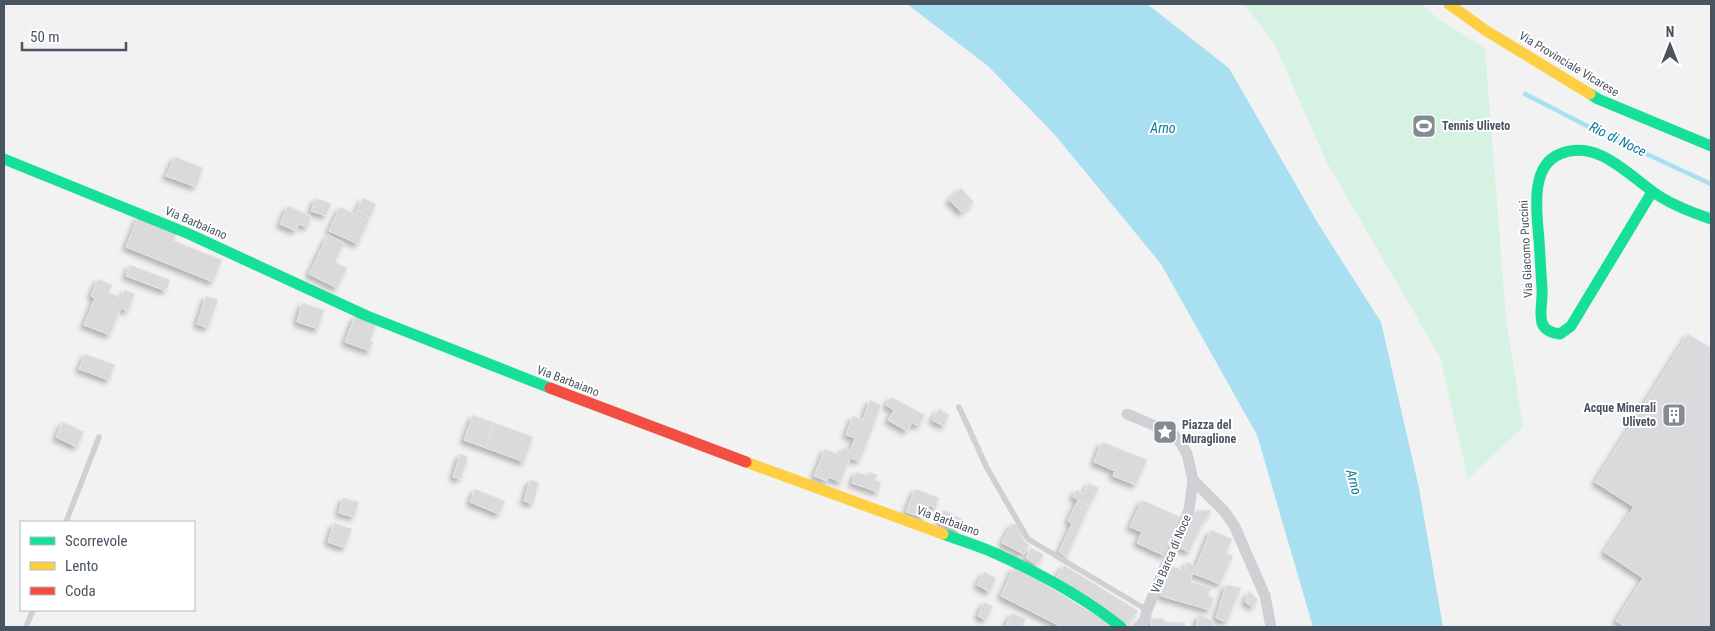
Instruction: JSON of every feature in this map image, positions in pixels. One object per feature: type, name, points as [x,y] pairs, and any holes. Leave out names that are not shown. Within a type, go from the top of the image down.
[{"type":"street","name":"Via Provinciale Vicarese","points":[[1448,4],[1485,30],[1598,99],[1711,146]]},
{"type":"street","name":"Via Giacomo Puccini","points":[[1652,192],[1575,321],[1566,331],[1560,334],[1549,332],[1543,326],[1540,315],[1543,300],[1536,215],[1537,189],[1544,167],[1554,156],[1567,150],[1580,149],[1592,152],[1613,162],[1652,192],[1671,203],[1711,219]]},
{"type":"street","name":"Via Barbaiano","points":[[4,159],[190,234],[367,316],[480,362],[1000,555],[1079,597],[1121,627]]},
{"type":"street","points":[[1127,414],[1172,433],[1181,443],[1187,454],[1193,480],[1231,519],[1265,596],[1269,610],[1270,627]]},
{"type":"street","name":"Via Barca di Noce","points":[[1142,625],[1189,510],[1193,480]]},
{"type":"lane","points":[[959,407],[987,468],[1028,540],[1147,610]]},
{"type":"lane","points":[[66,521],[99,437]]},
{"type":"lane","points":[[26,627],[33,611]]},
{"type":"green space","points":[[1244,4],[1422,4],[1437,18],[1485,48],[1506,318],[1523,427],[1468,479],[1440,357],[1326,161],[1274,43]]},
{"type":"water","name":"Arno","points":[[907,4],[1147,4],[1229,68],[1319,225],[1381,322],[1419,488],[1443,627],[1313,627],[1257,435],[1161,264],[1055,135],[988,66]]},
{"type":"building","points":[[175,157],[203,168],[196,187],[166,176]]},
{"type":"building","points":[[961,188],[974,202],[962,213],[949,200]]},
{"type":"building","points":[[316,198],[331,204],[326,216],[311,211]]},
{"type":"building","points":[[363,198],[376,204],[370,218],[356,212]]},
{"type":"building","points":[[288,206],[312,217],[307,227],[299,224],[296,231],[280,224]]},
{"type":"building","points":[[340,207],[369,220],[358,244],[329,231]]},
{"type":"building","points":[[138,217],[177,232],[174,241],[222,260],[213,282],[126,247]]},
{"type":"building","points":[[328,235],[344,243],[335,262],[347,268],[337,288],[309,274]]},
{"type":"building","points":[[130,265],[170,280],[166,291],[126,276]]},
{"type":"building","points":[[98,279],[112,285],[109,293],[122,298],[125,290],[135,294],[128,311],[121,308],[110,335],[84,325],[95,298],[91,296]]},
{"type":"building","points":[[206,296],[218,300],[208,328],[197,324]]},
{"type":"building","points":[[302,303],[324,310],[318,329],[297,322]]},
{"type":"building","points":[[355,316],[376,324],[370,341],[373,342],[370,351],[345,342]]},
{"type":"building","name":"Acque Minerali Uliveto","points":[[1688,334],[1711,348],[1711,627],[1626,627],[1616,621],[1643,578],[1604,552],[1634,507],[1595,482]]},
{"type":"building","points":[[85,354],[115,365],[109,380],[79,369]]},
{"type":"building","points":[[891,397],[925,415],[919,426],[912,423],[907,431],[888,420],[894,410],[886,405]]},
{"type":"building","points":[[870,400],[881,405],[860,461],[850,458],[841,482],[828,477],[827,481],[814,476],[825,449],[840,455],[843,448],[850,451],[855,438],[846,435],[853,416],[863,420]]},
{"type":"building","points":[[939,409],[949,415],[944,426],[932,420]]},
{"type":"building","points":[[473,415],[495,423],[486,448],[464,440]]},
{"type":"building","points":[[63,422],[84,432],[77,447],[56,437]]},
{"type":"building","points":[[495,423],[533,437],[524,462],[486,448]]},
{"type":"building","points":[[1102,442],[1147,460],[1136,485],[1113,476],[1115,471],[1094,462]]},
{"type":"building","points":[[460,454],[468,457],[461,479],[453,477]]},
{"type":"building","points":[[856,472],[868,476],[869,472],[877,475],[875,480],[881,482],[878,492],[852,483]]},
{"type":"building","points":[[530,480],[539,482],[533,504],[524,501]]},
{"type":"building","points":[[1089,483],[1099,488],[1089,506],[1073,497],[1076,490],[1083,494]]},
{"type":"building","points":[[475,489],[505,501],[499,514],[470,502]]},
{"type":"building","points":[[915,489],[939,498],[936,508],[929,505],[924,518],[906,512]]},
{"type":"building","points":[[343,498],[359,502],[354,517],[339,513]]},
{"type":"building","points":[[1078,500],[1089,506],[1067,557],[1059,552],[1072,524],[1068,521]]},
{"type":"building","points":[[1142,500],[1182,518],[1165,556],[1137,543],[1142,532],[1130,527]]},
{"type":"building","points":[[944,510],[964,520],[959,531],[939,522]]},
{"type":"building","points":[[1198,510],[1212,511],[1204,521],[1189,552],[1178,547],[1192,516]]},
{"type":"building","points":[[334,523],[352,529],[345,548],[328,542]]},
{"type":"building","points":[[1018,524],[1024,541],[1029,545],[1024,554],[1002,543],[1011,525]]},
{"type":"building","points":[[1211,530],[1232,539],[1226,553],[1233,556],[1220,584],[1192,573],[1191,582],[1211,588],[1208,596],[1214,598],[1210,610],[1161,596],[1170,566],[1184,570],[1187,562],[1196,567]]},
{"type":"building","points":[[1031,548],[1044,555],[1037,565],[1026,558]]},
{"type":"building","points":[[1064,565],[1138,611],[1128,625],[1056,578]]},
{"type":"building","points":[[1014,567],[1115,627],[1062,627],[1001,596]]},
{"type":"building","points":[[984,572],[996,578],[990,592],[977,585]]},
{"type":"building","points":[[1226,585],[1241,588],[1227,622],[1216,618]]},
{"type":"building","points":[[1249,591],[1258,600],[1253,607],[1245,602]]},
{"type":"building","points":[[984,602],[993,606],[986,620],[978,616]]},
{"type":"building","points":[[1012,613],[1026,619],[1022,627],[1005,627]]},
{"type":"building","points":[[1199,615],[1214,622],[1212,627],[1196,627]]},
{"type":"building","points":[[1150,618],[1164,619],[1164,622],[1185,623],[1185,627],[1151,627]]},
{"type":"waterway","name":"Rio di Noce","points":[[1525,94],[1595,130],[1711,184]]},
{"type":"traffic: fast","points":[[1590,94],[1711,146]]},
{"type":"traffic: fast","points":[[1652,192],[1571,326],[1560,334],[1547,330],[1543,326],[1541,319],[1542,289],[1537,192],[1543,169],[1550,160],[1560,154],[1574,150],[1600,155],[1625,170],[1665,200],[1711,219]]},
{"type":"traffic: fast","points":[[4,159],[189,234],[367,316],[550,388]]},
{"type":"traffic: fast","points":[[943,534],[987,550],[1032,571],[1078,597],[1121,627]]},
{"type":"traffic: slow","points":[[1449,4],[1485,30],[1590,94]]},
{"type":"traffic: slow","points":[[746,462],[943,534]]},
{"type":"traffic: jam","points":[[550,388],[746,462]]},
{"type":"place","name":"Tennis Uliveto","points":[[1424,126]]},
{"type":"place","name":"Acque Minerali Uliveto","points":[[1674,415]]},
{"type":"place","name":"Piazza del Muraglione","points":[[1165,432]]}]
